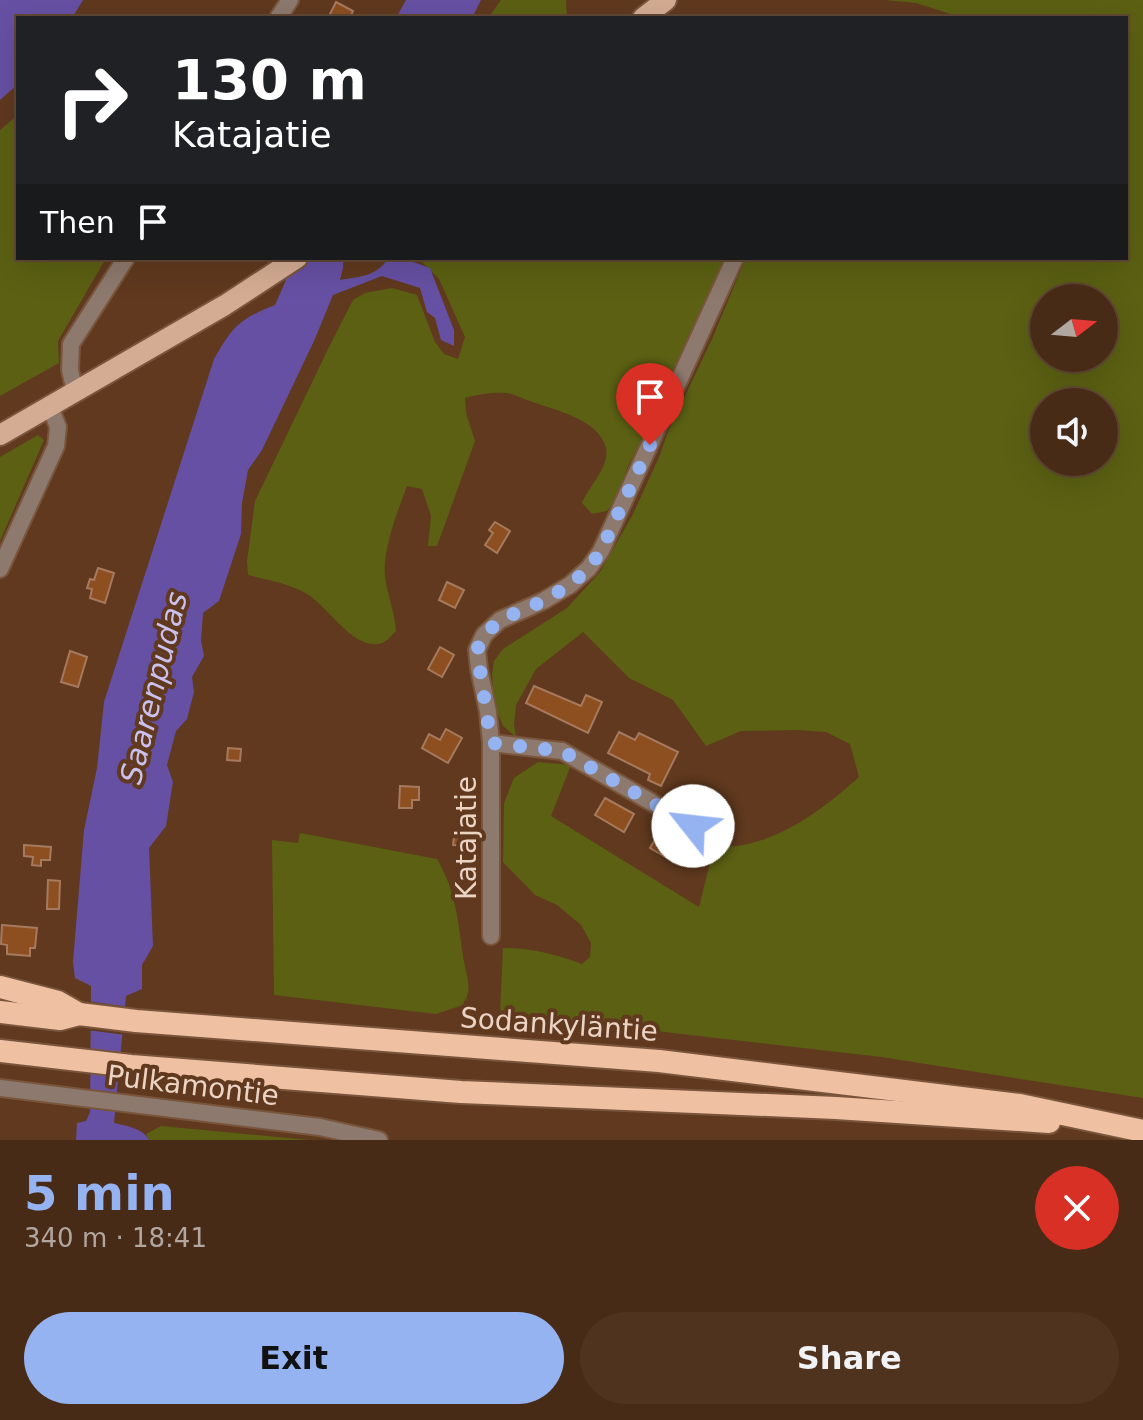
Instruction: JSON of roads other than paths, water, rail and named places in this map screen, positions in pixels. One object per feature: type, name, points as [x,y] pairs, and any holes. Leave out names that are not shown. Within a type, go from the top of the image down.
[{"type":"highway","points":[[0,987],[58,1002],[79,1014]]},
{"type":"highway","name":"Sodankyläntie","points":[[0,1012],[60,1019],[79,1014],[659,1061],[1020,1105],[1143,1131]]},
{"type":"highway","name":"Sodankyläntie","points":[[0,1051],[131,1066],[461,1092],[836,1108],[1110,1124]]},
{"type":"main road","points":[[646,16],[666,0]]},
{"type":"main road","points":[[0,435],[225,305],[294,260]]},
{"type":"street","points":[[75,392],[70,370],[71,344],[125,260]]},
{"type":"street","name":"Katajatie","points":[[491,936],[491,743],[477,650],[484,635],[500,620],[570,585],[589,568],[601,551],[734,260]]},
{"type":"street","points":[[0,569],[56,446],[58,427],[50,407]]},
{"type":"street","points":[[491,743],[562,751],[693,826]]},
{"type":"street","name":"Pulkamontie","points":[[0,1088],[320,1127],[379,1140]]},
{"type":"water","points":[[0,0],[83,0],[73,16],[16,16],[16,86],[0,100]]},
{"type":"water","points":[[406,0],[481,0],[473,16],[397,16]]},
{"type":"water","name":"Saarenpudas","points":[[275,260],[343,260],[340,280],[373,272],[387,260],[408,260],[430,268],[454,330],[454,346],[441,340],[435,318],[427,312],[420,288],[382,276],[333,295],[262,450],[248,470],[241,534],[219,601],[203,613],[201,641],[204,656],[192,677],[194,692],[187,719],[176,731],[167,765],[173,782],[166,826],[149,848],[153,946],[142,965],[142,989],[126,996],[114,1123],[138,1130],[149,1140],[76,1140],[77,1123],[86,1121],[90,1112],[91,986],[75,978],[73,962],[84,830],[97,768],[104,702],[214,359],[238,325],[275,305],[286,280]]}]
